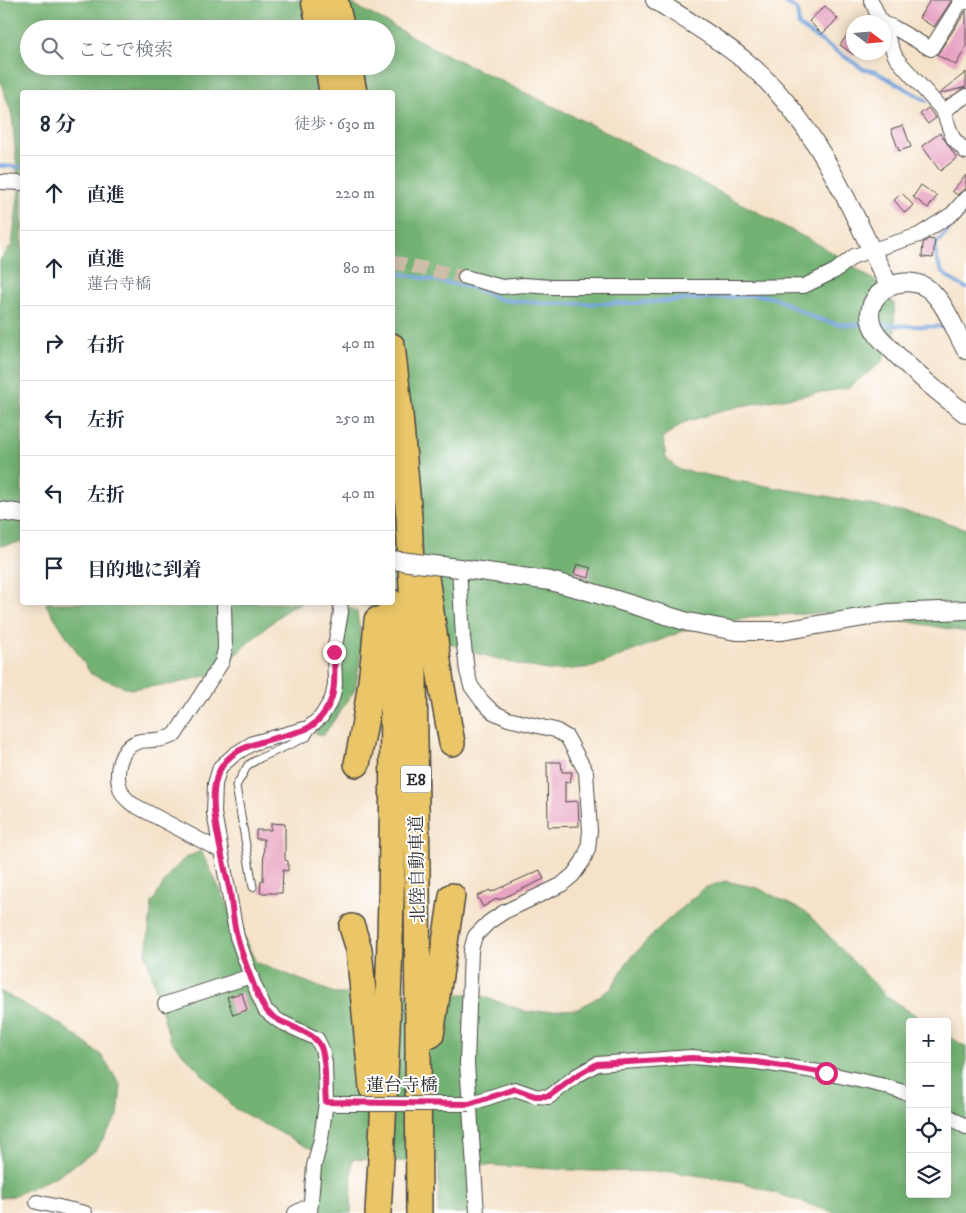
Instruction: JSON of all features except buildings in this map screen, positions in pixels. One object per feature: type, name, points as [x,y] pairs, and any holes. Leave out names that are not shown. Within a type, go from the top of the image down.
[{"type":"highway","points":[[314,0],[318,20]]},
{"type":"highway","points":[[336,0],[340,20]]},
{"type":"highway","points":[[329,75],[332,90]]},
{"type":"highway","points":[[351,75],[354,90]]},
{"type":"highway","name":"北陸自動車道","points":[[395,372],[409,517],[413,612],[419,1213]]},
{"type":"highway","points":[[400,415],[452,742]]},
{"type":"highway","points":[[357,764],[374,667],[378,605]]},
{"type":"highway","name":"北陸自動車道","points":[[377,1213],[385,1088],[394,831],[391,605]]},
{"type":"highway","points":[[425,1213],[426,1093],[432,1025],[452,896]]},
{"type":"highway","points":[[352,927],[359,949],[371,1080],[377,1213]]},
{"type":"street","points":[[655,0],[718,40],[745,60],[772,86],[788,105],[812,136],[890,286]]},
{"type":"street","points":[[871,0],[878,15]]},
{"type":"street","points":[[891,26],[931,50],[960,3],[966,2]]},
{"type":"street","points":[[891,46],[896,58],[943,111],[953,138],[966,152]]},
{"type":"street","points":[[943,111],[966,96]]},
{"type":"street","points":[[0,182],[20,183]]},
{"type":"street","points":[[465,277],[502,286],[804,286],[835,271],[854,256],[919,235],[952,214],[966,198]]},
{"type":"street","points":[[966,350],[938,299],[930,290],[909,282],[890,286],[876,296],[871,306],[870,316],[872,326],[878,335],[918,376],[966,414]]},
{"type":"street","points":[[0,511],[20,514]]},
{"type":"street","points":[[395,560],[550,581],[581,588],[688,622],[736,631],[782,630],[888,613],[966,610]]},
{"type":"street","points":[[459,568],[463,637],[467,671],[471,686],[493,712],[508,719],[555,730],[567,737],[586,772],[590,831],[588,849],[583,861],[567,880],[561,885],[504,912],[489,922],[475,936],[471,950],[466,1063],[477,1213]]},
{"type":"street","points":[[222,851],[132,804],[124,797],[118,776],[123,755],[130,746],[140,741],[164,739],[175,735],[222,662],[225,649],[224,605]]},
{"type":"street","points":[[294,1213],[310,1209],[314,1166],[330,1103],[325,1063],[322,1049],[317,1039],[279,1021],[265,1010],[251,976],[237,937],[214,813],[215,784],[220,768],[235,754],[253,743],[308,728],[321,716],[332,699],[335,685],[334,652],[341,612],[340,605]]},
{"type":"street","points":[[164,1004],[251,976]]},
{"type":"street","name":"蓮台寺橋","points":[[330,1103],[469,1104],[515,1089],[535,1096],[549,1096],[576,1076],[597,1064],[692,1058],[756,1062],[826,1073],[906,1093]]},
{"type":"street","points":[[951,1117],[966,1126]]},
{"type":"street","points":[[37,1202],[85,1213]]},
{"type":"lane","points":[[253,887],[236,786],[248,765],[307,737],[316,722]]},
{"type":"green space","points":[[0,0],[345,0],[382,20],[20,20],[20,75],[395,75],[395,27],[435,49],[602,130],[825,248],[878,283],[894,303],[895,336],[882,362],[848,388],[740,406],[685,422],[663,437],[666,458],[678,469],[934,518],[966,529],[966,632],[888,618],[824,613],[758,616],[683,631],[593,667],[552,671],[465,650],[408,624],[384,610],[364,605],[395,605],[395,90],[20,90],[20,542],[0,546],[0,260],[12,245],[19,190],[12,115],[0,80]]},
{"type":"green space","points":[[296,605],[290,607],[249,642],[217,673],[174,684],[130,689],[91,674],[47,606]]},
{"type":"green space","points":[[349,607],[357,612],[362,648],[355,690],[323,736],[315,733],[333,707],[345,615]]},
{"type":"green space","points":[[201,851],[256,962],[337,994],[476,994],[528,1012],[578,1009],[611,989],[627,962],[660,927],[704,888],[725,881],[758,888],[807,913],[887,997],[920,1018],[906,1018],[906,1198],[951,1198],[951,1038],[966,1047],[966,1213],[835,1213],[742,1182],[673,1172],[590,1171],[468,1164],[471,1213],[438,1213],[439,1163],[352,1159],[351,1213],[316,1213],[322,1152],[307,1147],[234,1108],[170,1040],[146,955],[152,903],[170,873],[185,858]]},
{"type":"green space","points":[[0,991],[60,1024],[101,1055],[121,1086],[118,1116],[95,1151],[59,1175],[13,1196],[0,1198]]},
{"type":"waterway","points":[[782,0],[797,10],[799,26],[863,69],[876,72],[927,101]]},
{"type":"waterway","points":[[0,166],[20,167]]},
{"type":"waterway","points":[[966,210],[935,245],[937,261],[943,272],[966,288]]},
{"type":"waterway","points":[[395,273],[473,288],[502,300],[552,304],[635,303],[758,295],[775,298],[815,318],[836,324],[867,325]]},
{"type":"waterway","points":[[877,325],[947,327]]},
{"type":"tunnel","points":[[395,263],[465,277]]},
{"type":"route","points":[[334,652],[335,685],[332,699],[321,716],[308,728],[253,743],[235,754],[220,768],[215,784],[214,813],[237,937],[253,982],[265,1010],[279,1021],[317,1039],[322,1049],[325,1063],[324,1089],[326,1102],[334,1104],[469,1104],[515,1089],[535,1096],[549,1096],[576,1076],[597,1064],[692,1058],[756,1062],[826,1073]]}]
